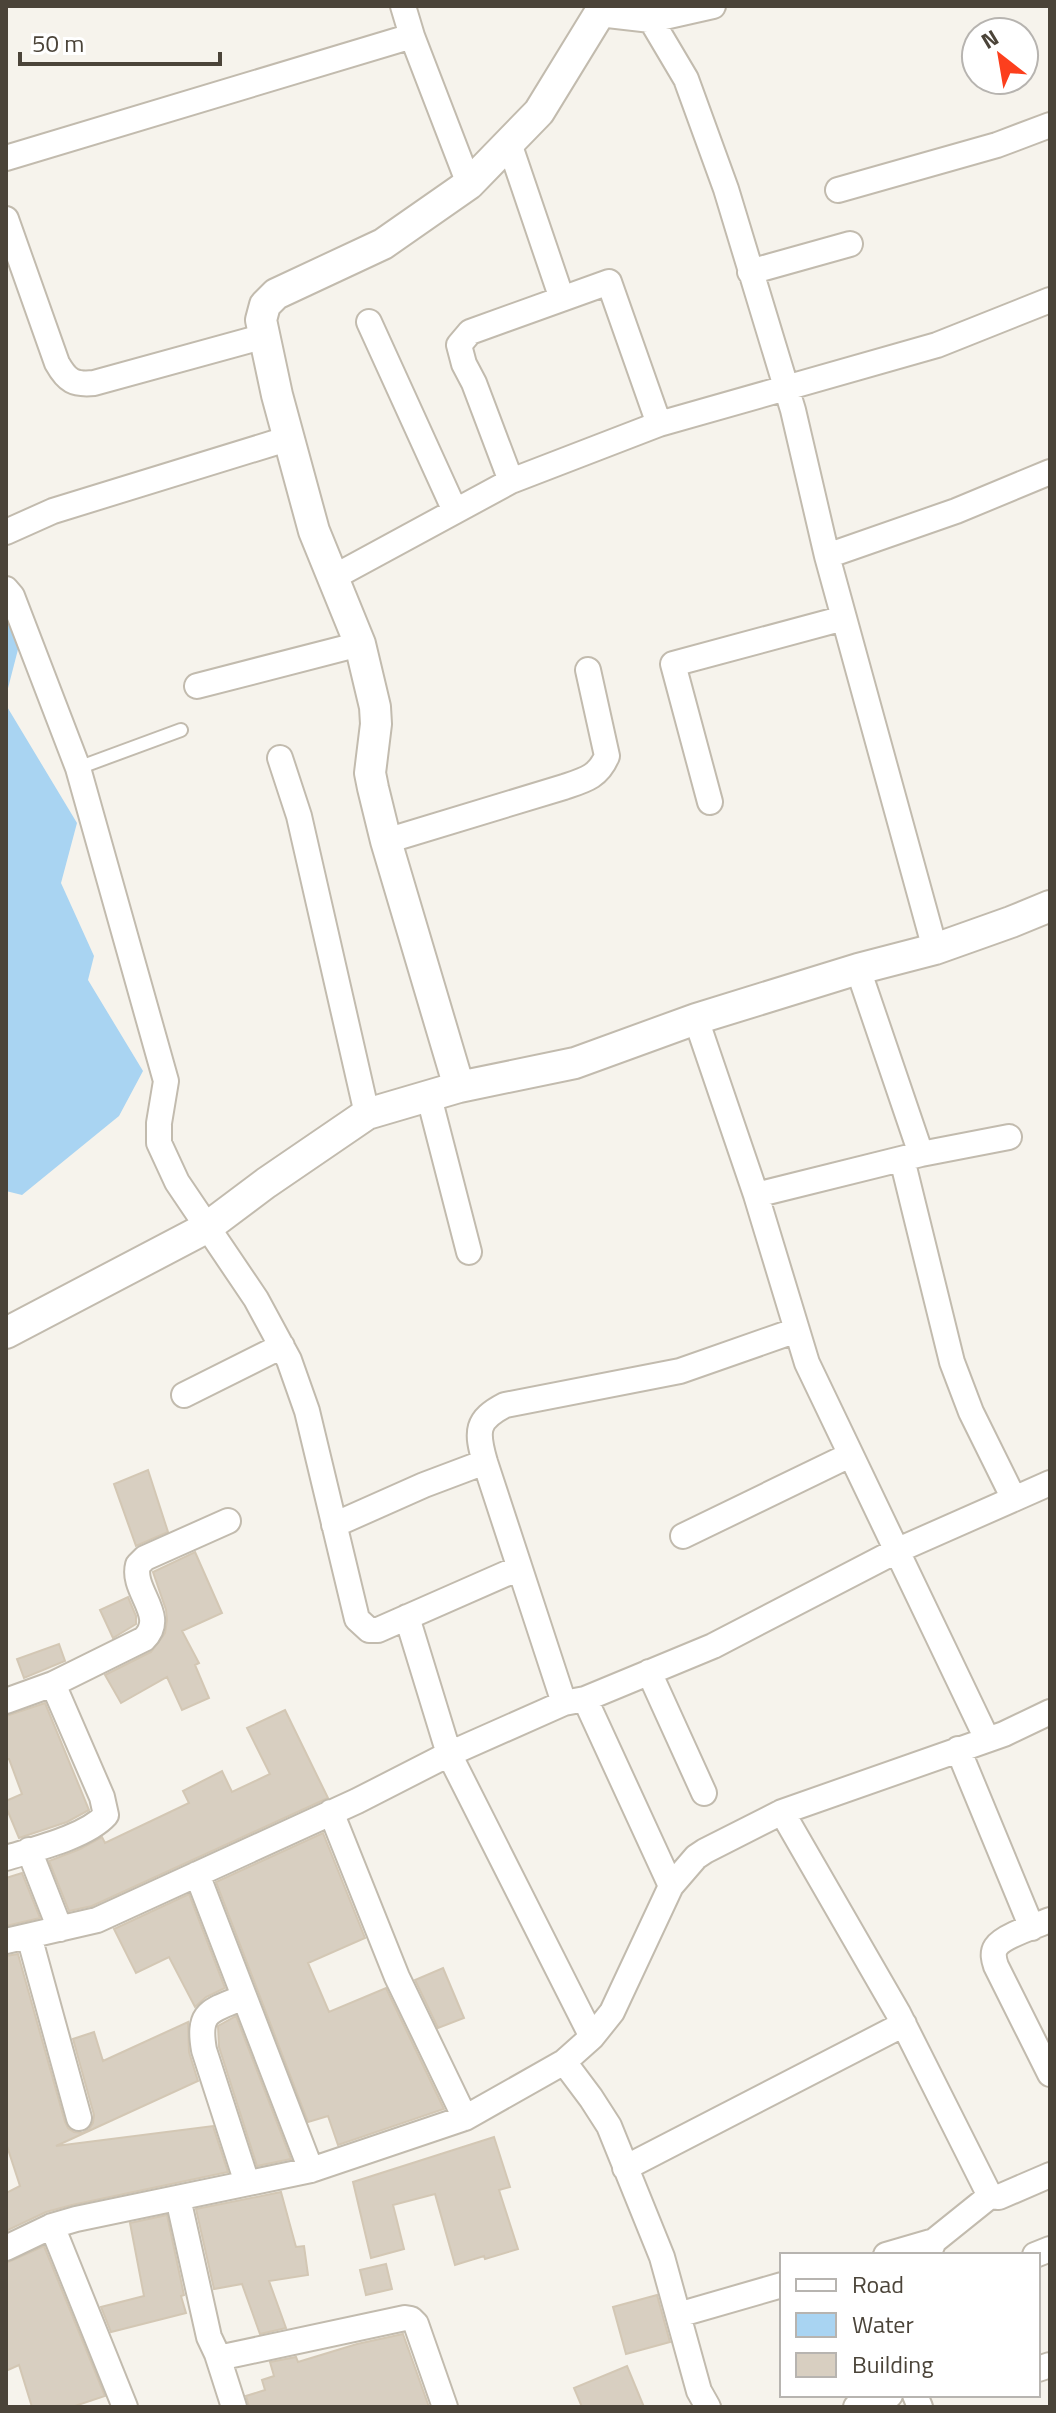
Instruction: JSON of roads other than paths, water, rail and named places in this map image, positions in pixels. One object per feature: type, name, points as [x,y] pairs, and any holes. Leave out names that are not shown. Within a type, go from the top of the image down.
[{"type":"street","points":[[403,6],[469,184]]},
{"type":"street","points":[[459,1087],[386,841],[370,773],[375,707],[360,644],[314,531],[277,395],[261,320],[265,305],[276,294],[383,244],[469,184],[539,112],[602,10],[651,20],[713,6]]},
{"type":"street","points":[[651,20],[686,79],[726,189],[787,388],[827,556],[935,949]]},
{"type":"street","points":[[6,158],[412,36]]},
{"type":"street","points":[[838,190],[997,145],[1050,125]]},
{"type":"street","points":[[509,143],[562,299]]},
{"type":"street","points":[[6,219],[57,363],[64,376],[77,384],[94,383],[265,336]]},
{"type":"street","points":[[750,272],[850,244]]},
{"type":"street","points":[[511,481],[464,364],[459,345],[470,332],[609,282],[659,424]]},
{"type":"street","points":[[334,577],[511,481],[659,424],[937,345],[1050,300]]},
{"type":"street","points":[[369,322],[455,511]]},
{"type":"street","points":[[6,532],[53,511],[290,438]]},
{"type":"street","points":[[827,556],[956,511],[1050,472]]},
{"type":"street","points":[[6,589],[12,596],[78,768],[131,949],[166,1081],[159,1143],[177,1182],[256,1299],[289,1360],[307,1411],[353,1607],[361,1625],[369,1630],[378,1630],[519,1568]]},
{"type":"street","points":[[710,802],[673,664],[844,618]]},
{"type":"street","points":[[197,686],[360,644]]},
{"type":"street","points":[[386,841],[564,787],[589,778],[602,768],[607,756],[588,670]]},
{"type":"street","points":[[280,758],[299,816],[367,1114]]},
{"type":"street","points":[[6,1333],[206,1228],[367,1114],[459,1087],[575,1063],[696,1019],[858,969],[935,949],[1050,906]]},
{"type":"street","points":[[858,969],[911,1157],[952,1362],[971,1412],[1014,1499]]},
{"type":"street","points":[[696,1019],[756,1195],[807,1363],[987,1739]]},
{"type":"street","points":[[429,1097],[469,1252]]},
{"type":"street","points":[[756,1195],[911,1157],[1009,1137]]},
{"type":"street","points":[[671,1886],[574,1701],[519,1568],[480,1445],[481,1422],[505,1405],[680,1371],[797,1330]]},
{"type":"street","points":[[184,1395],[282,1346]]},
{"type":"street","points":[[683,1536],[850,1455]]},
{"type":"street","points":[[334,1525],[485,1462]]},
{"type":"street","points":[[79,2118],[17,1939],[97,1920],[449,1754],[713,1646],[896,1551],[1050,1483]]},
{"type":"street","points":[[6,1701],[53,1684],[128,1648],[151,1632],[154,1619],[138,1582],[138,1565],[145,1558],[228,1521]]},
{"type":"street","points":[[407,1617],[449,1754],[592,2037]]},
{"type":"street","points":[[649,1672],[704,1793]]},
{"type":"street","points":[[53,1684],[102,1797],[106,1815],[93,1826],[74,1835],[18,1854],[60,1929]]},
{"type":"street","points":[[6,2248],[52,2226],[311,2170],[465,2118],[564,2062],[592,2037],[612,2012],[671,1886],[696,1857],[782,1812],[987,1739],[1050,1712]]},
{"type":"street","points":[[958,1749],[1041,1924],[1002,1941],[994,1954],[996,1966],[1050,2074]]},
{"type":"street","points":[[331,1812],[397,1977],[465,2118]]},
{"type":"street","points":[[782,1812],[904,2024],[990,2196]]},
{"type":"street","points":[[197,1874],[311,2170]]},
{"type":"street","points":[[244,1997],[214,2010],[203,2020],[200,2029],[247,2183]]},
{"type":"street","points":[[625,2168],[904,2024]]},
{"type":"street","points":[[564,2062],[609,2126],[662,2257],[699,2391],[708,2407]]},
{"type":"street","points":[[899,2253],[931,2248],[990,2196],[999,2197],[1050,2175]]},
{"type":"street","points":[[178,2198],[209,2337],[234,2407]]},
{"type":"street","points":[[52,2226],[125,2407]]},
{"type":"street","points":[[678,2315],[780,2286]]},
{"type":"street","points":[[217,2354],[223,2357],[411,2319],[416,2324],[445,2407]]},
{"type":"street","points":[[856,2407],[884,2397]]},
{"type":"lane","points":[[78,768],[181,730]]},
{"type":"water","points":[[6,608],[23,630],[6,696]]},
{"type":"water","points":[[6,705],[77,823],[61,883],[94,956],[88,980],[143,1071],[119,1116],[22,1195],[6,1191]]}]
